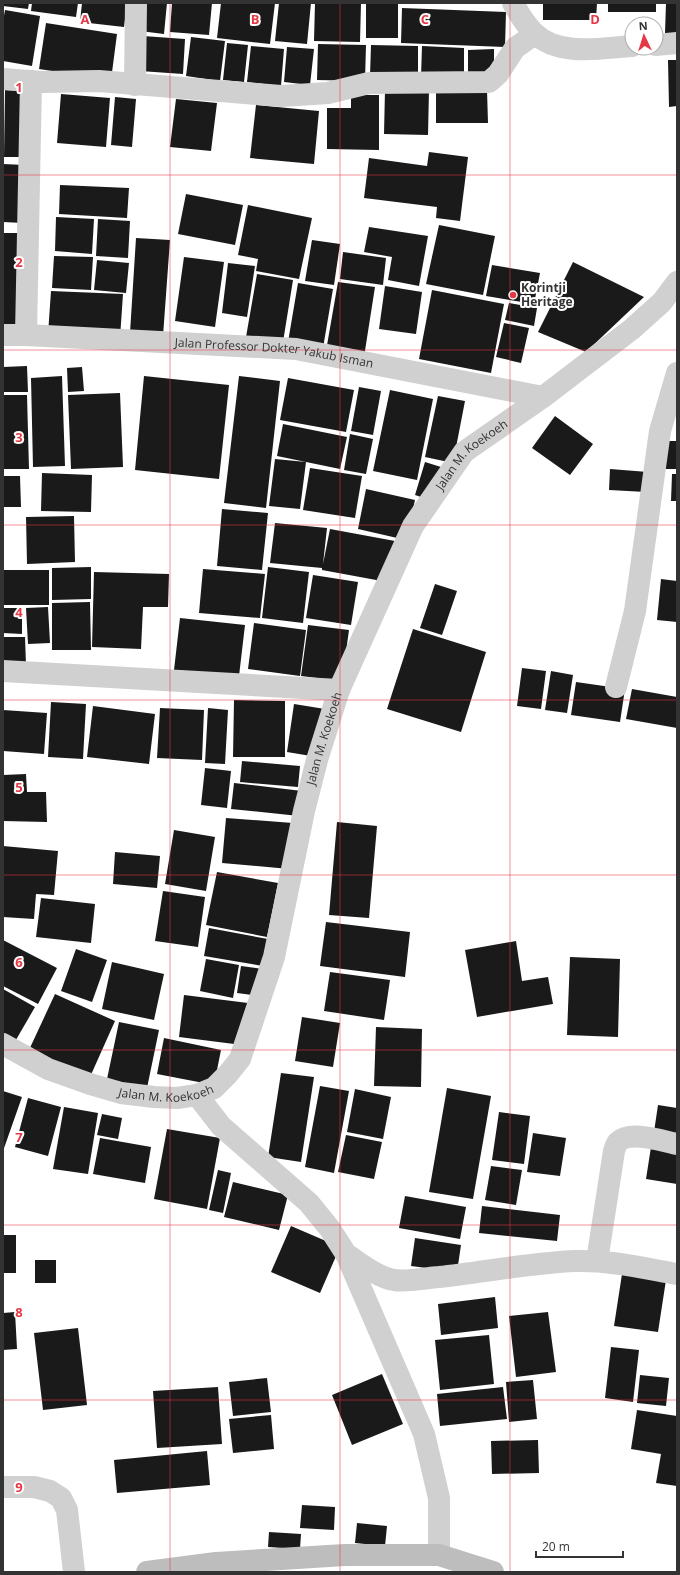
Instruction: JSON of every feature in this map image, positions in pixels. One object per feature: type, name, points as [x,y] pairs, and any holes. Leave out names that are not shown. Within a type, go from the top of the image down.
[{"type":"street","points":[[135,85],[136,3]]},
{"type":"street","points":[[513,3],[524,23],[535,34],[549,44],[572,49],[624,46]]},
{"type":"street","points":[[3,79],[42,82],[99,81],[281,96],[328,93],[369,83],[489,82],[498,74],[515,48],[535,34]]},
{"type":"street","points":[[664,44],[677,43]]},
{"type":"street","points":[[26,335],[30,81]]},
{"type":"street","name":"Jalan M. Koekoeh","points":[[3,1044],[48,1069],[90,1084],[115,1091],[154,1097],[177,1098],[197,1095],[214,1088],[228,1074],[240,1059],[274,957],[304,811],[317,760],[339,690],[413,526],[464,452],[543,397],[632,329],[662,302],[677,282]]},
{"type":"street","name":"Jalan Professor Dokter Yakub Isman","points":[[3,335],[296,349],[543,397]]},
{"type":"street","points":[[616,687],[635,611],[668,432],[677,373]]},
{"type":"street","points":[[3,671],[339,690]]},
{"type":"street","points":[[197,1095],[222,1126],[308,1203],[330,1228],[346,1254],[424,1434],[439,1498],[439,1555]]},
{"type":"street","points":[[597,1261],[614,1151],[618,1143],[625,1137],[634,1136],[677,1144]]},
{"type":"street","points":[[346,1254],[381,1275],[393,1280],[487,1272],[547,1263],[597,1261],[677,1274]]},
{"type":"street","points":[[3,1487],[34,1487],[50,1491],[61,1498],[67,1510],[74,1572]]},
{"type":"street","points":[[147,1572],[216,1564],[345,1555],[439,1555],[493,1572]]},
{"type":"building","points":[[3,3],[29,3],[28,9],[3,6]]},
{"type":"building","points":[[32,3],[78,3],[76,17],[31,11]]},
{"type":"building","points":[[82,3],[127,3],[124,27],[80,22]]},
{"type":"building","points":[[143,3],[167,3],[164,34],[140,31]]},
{"type":"building","points":[[172,3],[212,3],[209,35],[170,32]]},
{"type":"building","points":[[221,3],[275,3],[270,44],[217,38]]},
{"type":"building","points":[[279,3],[311,3],[307,44],[275,41]]},
{"type":"building","points":[[315,3],[361,3],[360,42],[314,41]]},
{"type":"building","points":[[366,3],[398,3],[398,38],[366,38]]},
{"type":"building","points":[[543,3],[597,3],[596,20],[543,20]]},
{"type":"building","points":[[608,3],[656,3],[656,12],[608,12]]},
{"type":"building","points":[[666,3],[677,3],[677,33],[665,33]]},
{"type":"building","points":[[402,8],[506,12],[505,47],[401,43]]},
{"type":"building","points":[[5,10],[40,16],[32,66],[3,61],[3,21]]},
{"type":"building","points":[[46,23],[117,34],[111,80],[39,69]]},
{"type":"building","points":[[143,36],[185,39],[183,74],[140,71]]},
{"type":"building","points":[[191,37],[225,41],[220,81],[186,76]]},
{"type":"building","points":[[227,43],[248,45],[244,82],[223,80]]},
{"type":"building","points":[[318,44],[366,45],[365,81],[317,80]]},
{"type":"building","points":[[371,45],[418,46],[418,77],[370,76]]},
{"type":"building","points":[[251,46],[284,49],[281,86],[247,82]]},
{"type":"building","points":[[422,46],[464,48],[464,78],[421,77]]},
{"type":"building","points":[[287,47],[314,49],[310,85],[284,82]]},
{"type":"building","points":[[494,49],[494,73],[468,73],[468,50]]},
{"type":"building","points":[[668,60],[677,60],[677,106],[669,107]]},
{"type":"building","points":[[5,90],[27,91],[26,157],[4,157]]},
{"type":"building","points":[[385,90],[429,90],[428,135],[384,134]]},
{"type":"building","points":[[436,90],[487,90],[488,123],[436,123]]},
{"type":"building","points":[[61,94],[110,98],[106,147],[57,143]]},
{"type":"building","points":[[351,95],[379,95],[379,150],[327,149],[327,108],[351,108]]},
{"type":"building","points":[[115,97],[136,99],[132,147],[111,145]]},
{"type":"building","points":[[176,99],[217,103],[211,151],[170,147]]},
{"type":"building","points":[[256,105],[319,111],[314,164],[250,158]]},
{"type":"building","points":[[429,152],[468,157],[460,221],[436,218],[437,207],[364,198],[369,158],[427,166]]},
{"type":"building","points":[[3,164],[25,165],[23,223],[3,222]]},
{"type":"building","points":[[60,185],[129,188],[127,218],[59,214]]},
{"type":"building","points":[[186,194],[243,205],[235,245],[178,234]]},
{"type":"building","points":[[248,205],[312,218],[299,279],[256,271],[258,259],[238,255]]},
{"type":"building","points":[[56,217],[94,219],[92,254],[55,251]]},
{"type":"building","points":[[98,219],[130,221],[128,258],[96,256]]},
{"type":"building","points":[[439,225],[495,236],[483,295],[426,284]]},
{"type":"building","points":[[369,227],[428,236],[419,286],[388,280],[392,257],[364,252]]},
{"type":"building","points":[[3,233],[22,233],[22,330],[3,330]]},
{"type":"building","points":[[136,238],[170,240],[163,336],[130,333]]},
{"type":"building","points":[[312,240],[340,244],[334,285],[305,281]]},
{"type":"building","points":[[343,252],[386,258],[383,285],[340,279]]},
{"type":"building","points":[[54,256],[93,257],[91,290],[52,288]]},
{"type":"building","points":[[184,257],[224,262],[215,327],[175,321]]},
{"type":"building","points":[[97,260],[129,263],[126,293],[94,290]]},
{"type":"building","points":[[573,262],[644,297],[586,352],[538,332]]},
{"type":"building","points":[[228,263],[255,266],[247,317],[222,313]]},
{"type":"building","points":[[492,265],[540,273],[534,304],[486,296]]},
{"type":"building","points":[[257,274],[293,280],[283,342],[246,337]]},
{"type":"building","points":[[338,282],[375,287],[364,357],[326,351]]},
{"type":"building","points":[[298,283],[333,289],[323,348],[288,342]]},
{"type":"building","points":[[385,286],[422,292],[416,334],[379,329]]},
{"type":"building","points":[[432,290],[504,304],[491,373],[419,359]]},
{"type":"building","points":[[51,291],[123,294],[120,338],[48,334]]},
{"type":"building","points":[[509,303],[537,308],[534,326],[505,320]]},
{"type":"building","points":[[504,323],[529,328],[521,363],[496,357]]},
{"type":"building","points":[[27,366],[28,392],[3,392],[3,367]]},
{"type":"building","points":[[82,367],[84,391],[68,392],[67,368]]},
{"type":"building","points":[[62,376],[65,466],[33,467],[31,378]]},
{"type":"building","points":[[144,376],[229,385],[219,479],[135,470]]},
{"type":"building","points":[[239,376],[280,381],[266,508],[224,503]]},
{"type":"building","points":[[288,378],[354,390],[346,432],[280,420]]},
{"type":"building","points":[[359,387],[381,391],[373,435],[351,431]]},
{"type":"building","points":[[390,390],[433,399],[417,480],[373,471]]},
{"type":"building","points":[[120,393],[123,467],[71,469],[68,395]]},
{"type":"building","points":[[3,395],[27,395],[29,469],[3,469]]},
{"type":"building","points":[[438,396],[465,401],[453,463],[425,457]]},
{"type":"building","points":[[555,416],[593,444],[570,475],[532,448]]},
{"type":"building","points":[[283,424],[347,437],[340,469],[277,456]]},
{"type":"building","points":[[350,434],[373,439],[366,474],[344,470]]},
{"type":"building","points":[[663,441],[677,441],[677,469],[663,469]]},
{"type":"building","points":[[275,459],[306,462],[300,509],[269,506]]},
{"type":"building","points":[[425,462],[441,467],[430,500],[415,495]]},
{"type":"building","points":[[310,468],[362,476],[355,518],[303,510]]},
{"type":"building","points":[[610,469],[648,472],[646,492],[609,490]]},
{"type":"building","points":[[42,473],[92,475],[91,512],[41,511]]},
{"type":"building","points":[[672,474],[677,474],[677,501],[671,501]]},
{"type":"building","points":[[3,476],[20,476],[21,507],[3,507]]},
{"type":"building","points":[[366,489],[415,500],[406,540],[358,529]]},
{"type":"building","points":[[222,509],[268,513],[262,570],[217,566]]},
{"type":"building","points":[[74,516],[75,562],[27,564],[26,517]]},
{"type":"building","points":[[275,523],[327,528],[323,564],[330,529],[395,541],[387,582],[322,570],[322,568],[270,563]]},
{"type":"building","points":[[91,567],[91,599],[52,600],[52,568]]},
{"type":"building","points":[[268,567],[309,572],[303,623],[262,618]]},
{"type":"building","points":[[203,569],[265,574],[260,618],[199,613]]},
{"type":"building","points":[[3,570],[49,570],[49,605],[3,605]]},
{"type":"building","points":[[94,572],[169,574],[168,607],[143,607],[141,649],[92,647]]},
{"type":"building","points":[[313,575],[358,582],[351,625],[306,618]]},
{"type":"building","points":[[661,579],[677,581],[677,622],[657,620]]},
{"type":"building","points":[[435,584],[457,591],[442,635],[420,628]]},
{"type":"building","points":[[90,602],[91,650],[52,650],[52,603]]},
{"type":"building","points":[[48,607],[50,643],[28,644],[26,608]]},
{"type":"building","points":[[3,608],[22,608],[22,634],[3,633]]},
{"type":"building","points":[[180,618],[245,625],[239,676],[174,670]]},
{"type":"building","points":[[254,623],[306,630],[300,676],[248,669]]},
{"type":"building","points":[[308,625],[349,630],[342,681],[301,676]]},
{"type":"building","points":[[413,629],[486,652],[461,732],[387,709]]},
{"type":"building","points":[[3,637],[25,637],[26,665],[3,665]]},
{"type":"building","points":[[522,668],[546,671],[541,709],[517,706]]},
{"type":"building","points":[[551,671],[573,675],[567,713],[545,710]]},
{"type":"building","points":[[576,682],[625,689],[620,722],[571,715]]},
{"type":"building","points":[[632,689],[677,697],[677,728],[626,719]]},
{"type":"building","points":[[234,700],[285,701],[285,757],[233,757]]},
{"type":"building","points":[[51,702],[86,704],[83,759],[48,757]]},
{"type":"building","points":[[294,704],[325,709],[317,757],[287,752]]},
{"type":"building","points":[[93,706],[155,714],[149,764],[87,757]]},
{"type":"building","points":[[160,708],[204,710],[202,760],[157,758]]},
{"type":"building","points":[[208,708],[228,710],[225,764],[205,763]]},
{"type":"building","points":[[3,710],[47,713],[44,754],[3,751]]},
{"type":"building","points":[[242,761],[300,766],[298,787],[240,782]]},
{"type":"building","points":[[205,768],[231,771],[227,808],[201,805]]},
{"type":"building","points":[[26,774],[27,792],[46,792],[47,822],[3,821],[3,775]]},
{"type":"building","points":[[234,783],[302,791],[299,816],[231,809]]},
{"type":"building","points":[[226,818],[293,823],[289,869],[222,863]]},
{"type":"building","points":[[337,822],[377,826],[369,918],[329,915]]},
{"type":"building","points":[[174,830],[215,837],[206,891],[165,884]]},
{"type":"building","points":[[3,846],[58,851],[54,895],[36,894],[34,919],[3,917]]},
{"type":"building","points":[[115,852],[160,856],[157,888],[113,884]]},
{"type":"building","points":[[217,872],[278,883],[267,937],[206,925]]},
{"type":"building","points":[[163,891],[205,897],[198,947],[155,941]]},
{"type":"building","points":[[41,898],[95,904],[91,943],[36,937]]},
{"type":"building","points":[[326,922],[410,932],[405,977],[320,966]]},
{"type":"building","points":[[209,928],[268,939],[263,966],[204,956]]},
{"type":"building","points":[[3,940],[57,968],[38,1004],[3,986]]},
{"type":"building","points":[[516,941],[522,981],[548,977],[553,1004],[477,1017],[465,950]]},
{"type":"building","points":[[76,949],[107,960],[92,1002],[61,991]]},
{"type":"building","points":[[570,957],[620,959],[618,1037],[567,1035]]},
{"type":"building","points":[[206,959],[239,965],[233,998],[200,991]]},
{"type":"building","points":[[112,962],[164,974],[154,1020],[102,1009]]},
{"type":"building","points":[[241,966],[263,969],[259,996],[237,993]]},
{"type":"building","points":[[330,972],[390,980],[384,1020],[324,1011]]},
{"type":"building","points":[[3,989],[35,1007],[13,1045],[3,1039]]},
{"type":"building","points":[[55,994],[115,1021],[90,1077],[29,1050]]},
{"type":"building","points":[[184,995],[248,1003],[242,1045],[179,1037]]},
{"type":"building","points":[[302,1017],[340,1023],[333,1067],[295,1061]]},
{"type":"building","points":[[119,1022],[159,1030],[147,1088],[107,1079]]},
{"type":"building","points":[[376,1027],[422,1029],[421,1087],[374,1086]]},
{"type":"building","points":[[164,1038],[221,1050],[214,1085],[157,1074]]},
{"type":"building","points":[[281,1073],[314,1077],[301,1162],[268,1157]]},
{"type":"building","points":[[320,1086],[349,1091],[334,1173],[305,1167]]},
{"type":"building","points":[[447,1088],[491,1096],[473,1199],[429,1192]]},
{"type":"building","points":[[355,1089],[391,1097],[383,1139],[347,1132]]},
{"type":"building","points":[[3,1091],[22,1097],[3,1151]]},
{"type":"building","points":[[28,1098],[61,1107],[48,1156],[15,1147]]},
{"type":"building","points":[[658,1105],[677,1108],[677,1135],[654,1132]]},
{"type":"building","points":[[64,1107],[98,1113],[88,1174],[53,1169]]},
{"type":"building","points":[[499,1112],[530,1116],[524,1164],[492,1160]]},
{"type":"building","points":[[102,1114],[122,1118],[118,1139],[97,1135]]},
{"type":"building","points":[[167,1129],[220,1138],[207,1209],[154,1199]]},
{"type":"building","points":[[533,1133],[566,1138],[560,1176],[527,1172]]},
{"type":"building","points":[[346,1135],[382,1142],[374,1179],[338,1172]]},
{"type":"building","points":[[100,1138],[151,1147],[145,1183],[93,1174]]},
{"type":"building","points":[[651,1147],[677,1151],[677,1184],[646,1179]]},
{"type":"building","points":[[491,1166],[522,1170],[516,1205],[485,1200]]},
{"type":"building","points":[[218,1170],[231,1173],[223,1213],[209,1210]]},
{"type":"building","points":[[233,1182],[288,1195],[279,1230],[224,1217]]},
{"type":"building","points":[[405,1196],[466,1207],[460,1239],[399,1228]]},
{"type":"building","points":[[482,1206],[560,1215],[557,1241],[479,1233]]},
{"type":"building","points":[[291,1226],[340,1247],[320,1293],[271,1272]]},
{"type":"building","points":[[3,1235],[16,1235],[16,1273],[3,1273]]},
{"type":"building","points":[[415,1238],[461,1245],[457,1272],[411,1266]]},
{"type":"building","points":[[35,1260],[56,1260],[56,1283],[35,1283]]},
{"type":"building","points":[[622,1274],[666,1280],[658,1332],[614,1326]]},
{"type":"building","points":[[495,1297],[498,1328],[441,1335],[438,1304]]},
{"type":"building","points":[[15,1312],[17,1349],[3,1350],[3,1313]]},
{"type":"building","points":[[548,1312],[556,1372],[516,1377],[509,1316]]},
{"type":"building","points":[[78,1328],[87,1405],[43,1410],[34,1333]]},
{"type":"building","points":[[489,1335],[494,1384],[440,1390],[435,1340]]},
{"type":"building","points":[[611,1347],[639,1350],[633,1402],[605,1398]]},
{"type":"building","points":[[382,1374],[403,1424],[352,1445],[332,1395]]},
{"type":"building","points":[[640,1375],[669,1378],[666,1406],[637,1403]]},
{"type":"building","points":[[267,1378],[271,1412],[233,1416],[229,1382]]},
{"type":"building","points":[[533,1380],[537,1419],[509,1422],[506,1382]]},
{"type":"building","points":[[218,1387],[222,1444],[157,1448],[153,1391]]},
{"type":"building","points":[[503,1387],[507,1419],[440,1426],[437,1394]]},
{"type":"building","points":[[637,1410],[677,1416],[677,1486],[656,1483],[661,1454],[631,1449]]},
{"type":"building","points":[[271,1415],[274,1449],[233,1453],[229,1419]]},
{"type":"building","points":[[538,1440],[539,1473],[492,1474],[491,1441]]},
{"type":"building","points":[[207,1451],[210,1485],[117,1493],[114,1460]]},
{"type":"building","points":[[302,1505],[335,1507],[334,1530],[300,1528]]},
{"type":"building","points":[[357,1523],[387,1526],[385,1546],[355,1543]]},
{"type":"building","points":[[269,1532],[301,1534],[300,1549],[268,1547]]},
{"type":"place","name":"Korintji Heritage","points":[[513,295]]}]
